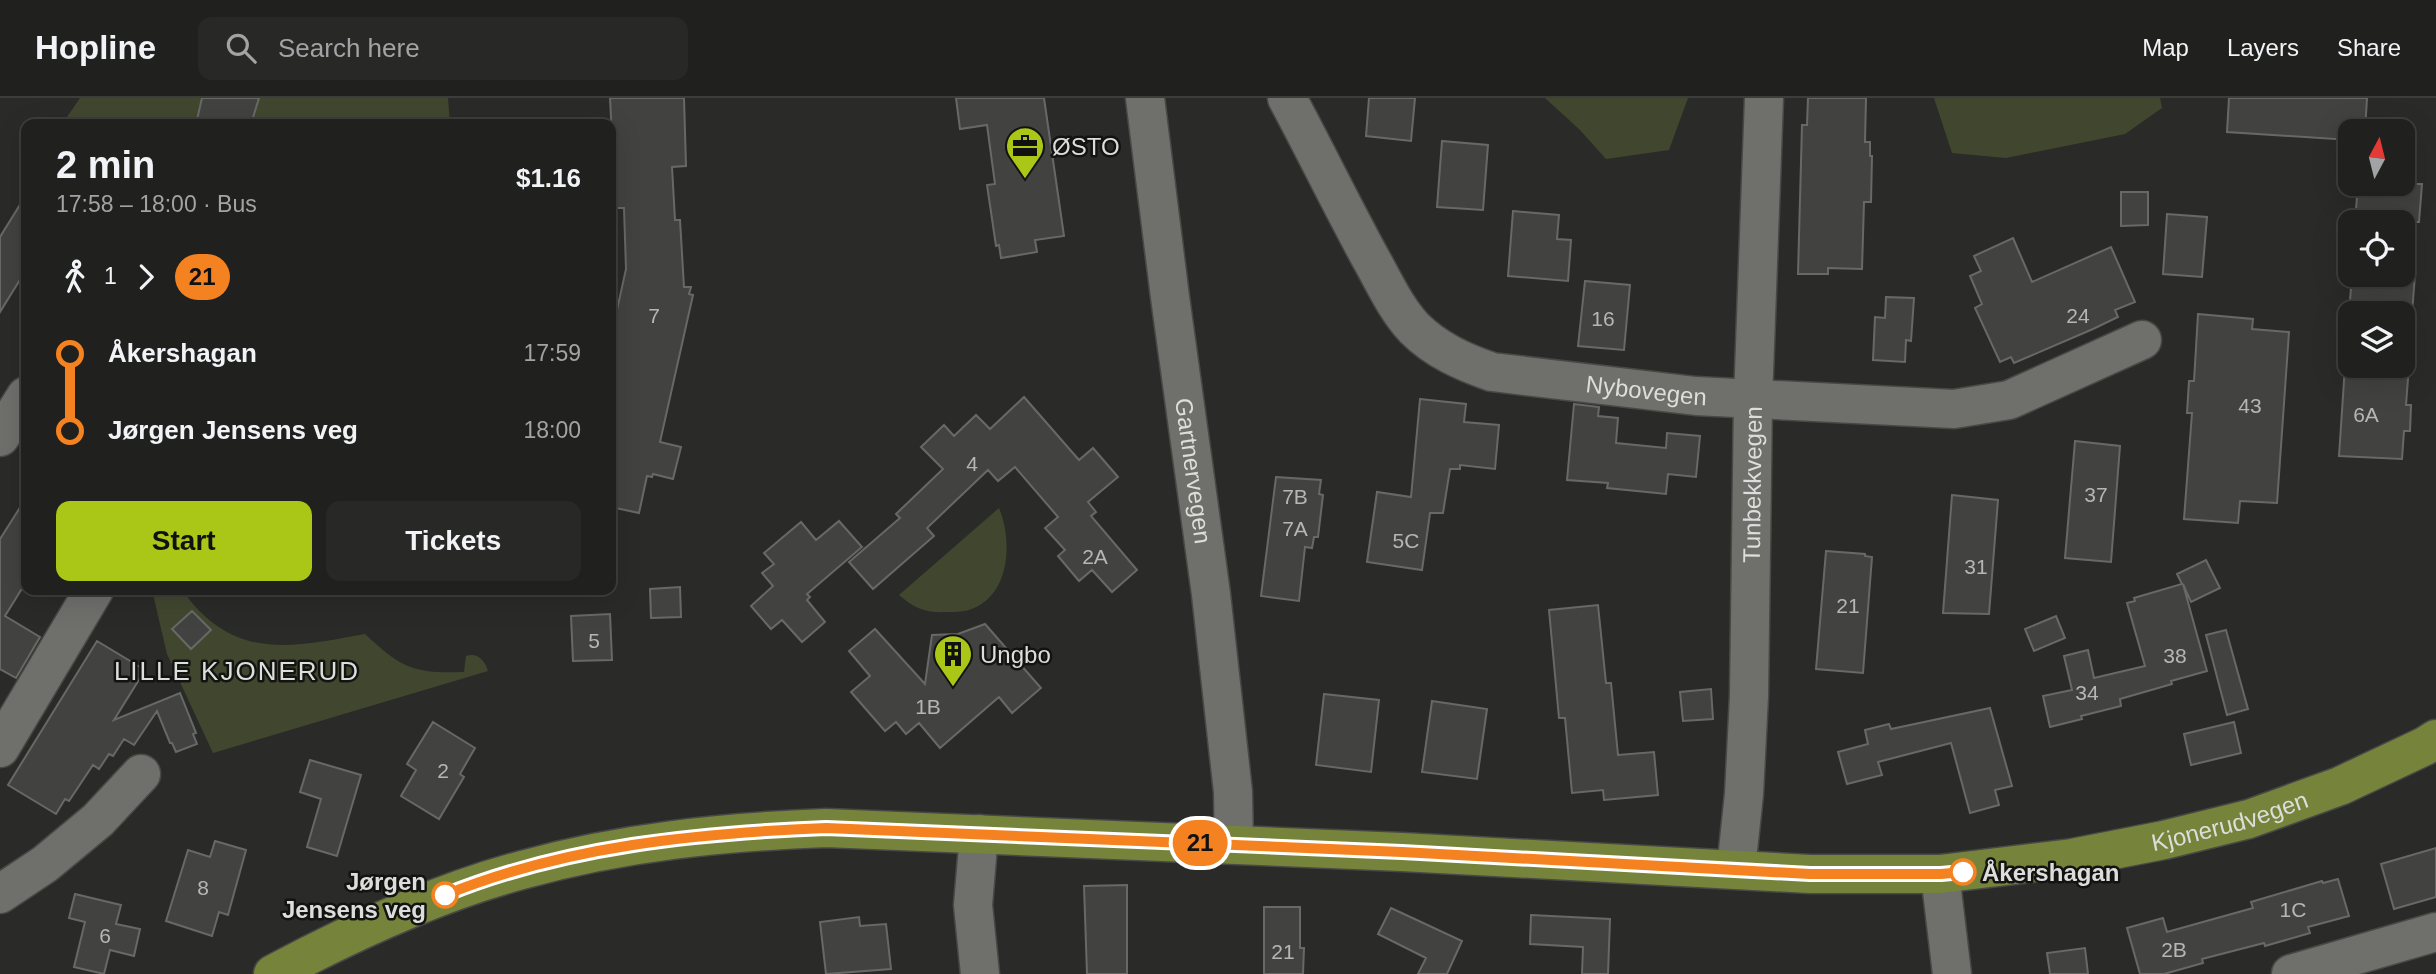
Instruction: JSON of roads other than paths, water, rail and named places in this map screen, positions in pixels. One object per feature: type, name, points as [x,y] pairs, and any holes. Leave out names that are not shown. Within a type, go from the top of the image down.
[{"type":"main road","name":"Kjonerudvegen","points":[[273,974],[388,919],[456,891],[522,870],[671,839],[753,831],[826,828],[1234,844],[1810,874],[1941,874],[2072,858],[2164,840],[2249,819],[2340,786],[2436,739]]},
{"type":"street","name":"Gartnervegen","points":[[1145,98],[1211,594],[1233,792],[1234,844]]},
{"type":"street","name":"Nybovegen","points":[[1287,98],[1391,295],[1413,327],[1437,347],[1464,363],[1492,372],[1651,392],[1927,410],[2009,400],[2142,340]]},
{"type":"street","name":"Tunbekkvegen","points":[[1736,869],[1744,794],[1749,696],[1753,400],[1764,98]]},
{"type":"street","points":[[0,436],[21,404]]},
{"type":"street","points":[[0,748],[91,595]]},
{"type":"street","points":[[0,894],[45,864],[98,820],[141,774]]},
{"type":"street","points":[[979,834],[973,905],[980,974]]},
{"type":"street","points":[[1941,874],[1952,974]]},
{"type":"street","points":[[2291,974],[2436,932]]},
{"type":"place","name":"ØSTO","points":[[1025,180]]},
{"type":"place","name":"Ungbo","points":[[953,688]]},
{"type":"place","name":"Åkershagan","points":[[1963,872]]},
{"type":"place","name":"Jørgen Jensens veg","points":[[445,895]]},
{"type":"district","name":"LILLE KJONERUD","points":[[237,671]]}]
